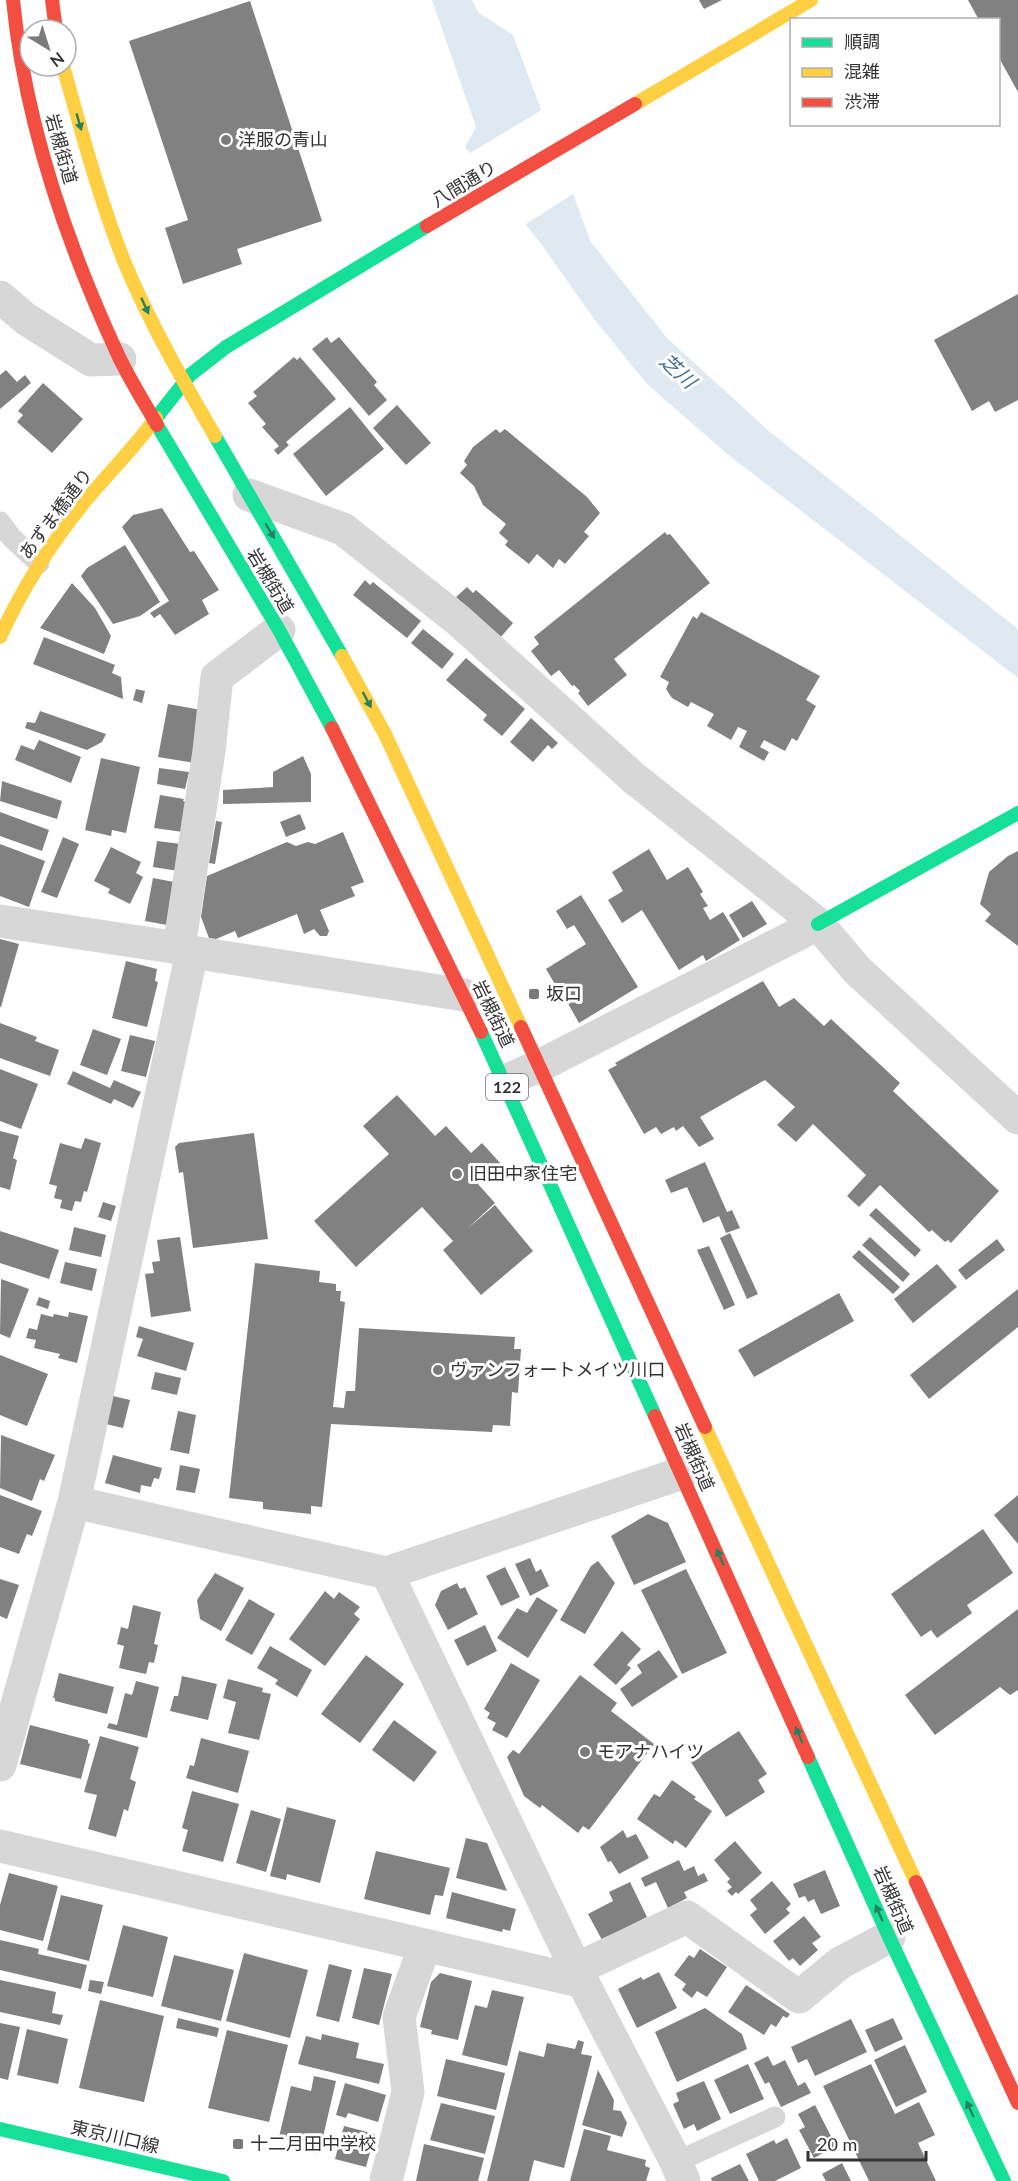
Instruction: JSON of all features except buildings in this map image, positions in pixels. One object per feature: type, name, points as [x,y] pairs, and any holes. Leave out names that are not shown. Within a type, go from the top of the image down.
[{"type":"main road","name":"岩槻街道","points":[[13,0],[17,42],[41,152],[85,279],[120,359],[279,630],[347,755],[464,995],[682,1473],[889,1937],[1004,2181]]},
{"type":"main road","points":[[52,0],[54,18]]},
{"type":"main road","name":"八間通り","points":[[155,421],[184,382],[212,357],[241,336],[811,0]]},
{"type":"main road","name":"岩槻街道","points":[[66,78],[88,153],[126,265],[158,334],[334,639],[385,734],[1018,2103]]},
{"type":"main road","name":"あずま橋通り","points":[[0,638],[5,607],[78,508],[155,421]]},
{"type":"main road","points":[[818,924],[1018,813]]},
{"type":"main road","name":"東京川口線","points":[[0,2129],[223,2181]]},
{"type":"street","points":[[0,297],[26,319],[91,360],[120,359]]},
{"type":"street","points":[[249,495],[342,530],[458,620],[635,779],[818,924],[857,970],[1018,1118]]},
{"type":"street","points":[[0,1765],[74,1502],[186,950],[217,676],[279,630]]},
{"type":"street","points":[[0,921],[464,995]]},
{"type":"street","points":[[505,1081],[539,1066],[818,924]]},
{"type":"street","points":[[74,1502],[387,1573],[682,1473]]},
{"type":"street","points":[[387,1573],[580,1976],[680,2171]]},
{"type":"street","points":[[0,1846],[425,1945],[580,1976],[687,1917],[799,1997],[840,1963],[889,1937]]},
{"type":"street","points":[[386,2181],[408,2092],[399,2017],[425,1945]]},
{"type":"lane","points":[[0,522],[11,537],[39,563]]},
{"type":"lane","points":[[680,2171],[775,2117]]},
{"type":"water","name":"芝川","points":[[432,0],[472,0],[479,13],[513,35],[591,242],[667,338],[770,432],[1018,629],[1018,678],[726,453],[648,385],[594,319],[542,245],[465,147],[476,127]]},
{"type":"pier","points":[[545,108],[576,192],[523,226],[467,155]]},
{"type":"traffic: fast","points":[[156,418],[190,375],[226,347],[427,226]]},
{"type":"traffic: fast","points":[[157,425],[279,630],[332,728]]},
{"type":"traffic: fast","points":[[215,436],[342,656]]},
{"type":"traffic: fast","points":[[818,924],[1018,813]]},
{"type":"traffic: fast","points":[[481,1032],[655,1416]]},
{"type":"traffic: fast","points":[[808,1757],[889,1937],[1004,2181]]},
{"type":"traffic: fast","points":[[0,2129],[223,2181]]},
{"type":"traffic: slow","points":[[635,104],[811,0]]},
{"type":"traffic: slow","points":[[66,78],[84,142],[126,266],[179,374],[215,436]]},
{"type":"traffic: slow","points":[[0,637],[27,585],[58,536],[156,418]]},
{"type":"traffic: slow","points":[[342,656],[385,734],[521,1027]]},
{"type":"traffic: slow","points":[[705,1427],[916,1882]]},
{"type":"traffic: jam","points":[[13,0],[27,92],[51,183],[100,315],[132,383],[157,425]]},
{"type":"traffic: jam","points":[[52,0],[54,18]]},
{"type":"traffic: jam","points":[[427,226],[635,104]]},
{"type":"traffic: jam","points":[[332,728],[481,1032]]},
{"type":"traffic: jam","points":[[521,1027],[705,1427]]},
{"type":"traffic: jam","points":[[655,1416],[808,1757]]},
{"type":"traffic: jam","points":[[916,1882],[1018,2103]]},
{"type":"place","name":"洋服の青山","points":[[226,140]]},
{"type":"place","name":"坂口","points":[[534,994]]},
{"type":"place","name":"旧田中家住宅","points":[[457,1174]]},
{"type":"place","name":"ヴァンフォートメイツ川口","points":[[438,1370]]},
{"type":"place","name":"モアナハイツ","points":[[585,1752]]},
{"type":"place","name":"十二月田中学校","points":[[238,2144]]}]
